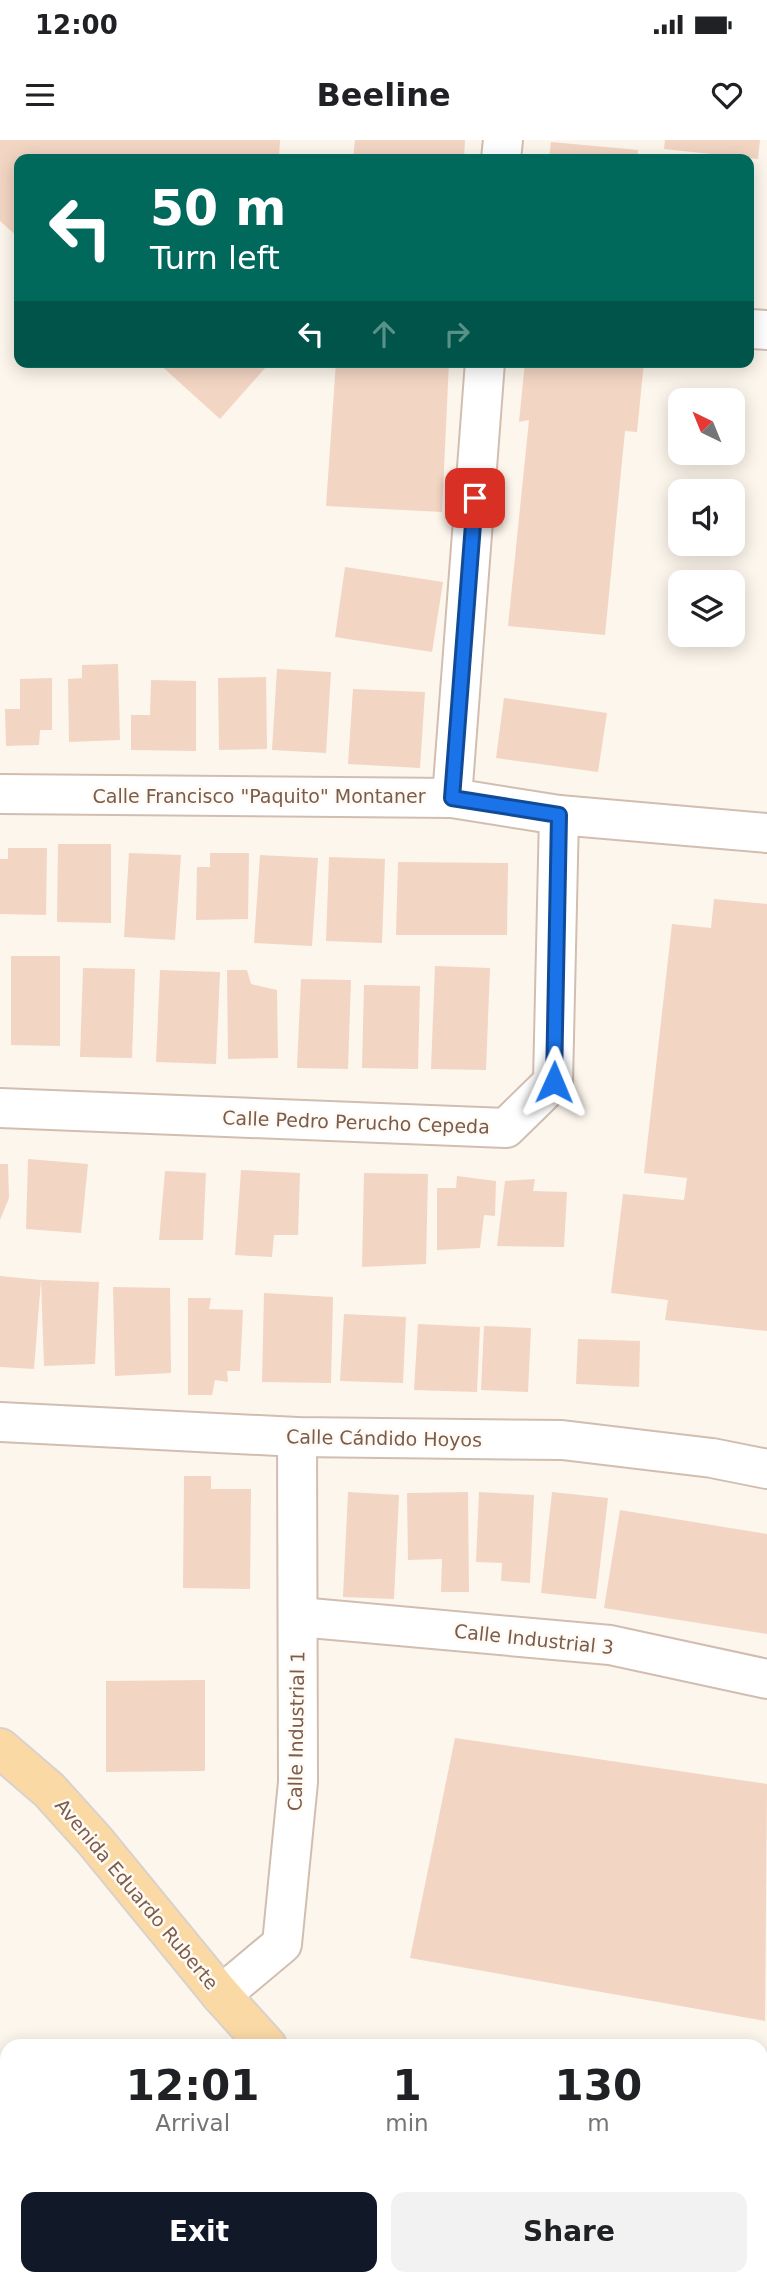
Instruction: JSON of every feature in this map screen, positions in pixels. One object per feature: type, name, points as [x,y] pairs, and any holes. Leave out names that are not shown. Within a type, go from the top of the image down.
[{"type":"main road","name":"Avenida Eduardo Ruberte","points":[[1,1748],[49,1790],[95,1841],[221,1995],[262,2039]]},
{"type":"street","points":[[452,798],[485,368]]},
{"type":"street","name":"Calle Francisco \"Paquito\" Montaner","points":[[0,794],[452,798],[559,815],[767,833]]},
{"type":"street","name":"Calle Pedro Perucho Cepeda","points":[[0,1108],[506,1128],[554,1082],[559,815]]},
{"type":"street","name":"Calle Cándido Hoyos","points":[[0,1422],[297,1437],[562,1440],[712,1458],[767,1469]]},
{"type":"street","name":"Calle Industrial 1","points":[[221,1995],[282,1944],[298,1782],[297,1437]]},
{"type":"street","name":"Calle Industrial 3","points":[[299,1618],[610,1645],[767,1679]]},
{"type":"building","points":[[0,140],[280,140],[279,154],[14,154],[14,234],[0,221]]},
{"type":"building","points":[[355,140],[465,140],[464,154],[354,154]]},
{"type":"building","points":[[665,140],[760,140],[758,159],[754,159],[754,154],[711,154],[664,149]]},
{"type":"building","points":[[551,142],[638,150],[638,154],[550,154]]},
{"type":"building","points":[[164,368],[265,368],[220,419]]},
{"type":"building","points":[[336,368],[449,368],[442,512],[326,506]]},
{"type":"building","points":[[524,368],[643,368],[637,432],[625,431],[605,635],[508,626],[529,420],[519,422]]},
{"type":"building","points":[[345,567],[443,582],[432,652],[335,637]]},
{"type":"building","points":[[118,664],[120,740],[69,742],[68,679],[82,678],[82,665]]},
{"type":"building","points":[[277,669],[331,672],[326,753],[272,750]]},
{"type":"building","points":[[266,677],[267,749],[219,750],[218,678]]},
{"type":"building","points":[[52,678],[52,730],[40,730],[39,745],[6,746],[5,709],[20,709],[20,679]]},
{"type":"building","points":[[151,680],[196,681],[196,751],[131,750],[131,715],[150,715]]},
{"type":"building","points":[[353,689],[425,692],[420,768],[348,764]]},
{"type":"building","points":[[504,698],[607,713],[598,772],[496,758]]},
{"type":"building","points":[[58,844],[111,844],[111,923],[57,922]]},
{"type":"building","points":[[8,848],[47,848],[46,915],[0,914],[0,859],[8,859]]},
{"type":"building","points":[[129,853],[181,855],[175,940],[124,937]]},
{"type":"building","points":[[210,853],[249,853],[248,919],[196,920],[197,867],[210,867]]},
{"type":"building","points":[[260,855],[318,858],[312,946],[254,943]]},
{"type":"building","points":[[329,857],[385,859],[382,943],[326,941]]},
{"type":"building","points":[[398,862],[508,863],[507,935],[396,935]]},
{"type":"building","points":[[714,899],[767,904],[767,1331],[665,1320],[668,1300],[611,1293],[623,1194],[684,1200],[687,1178],[644,1173],[672,924],[711,928]]},
{"type":"building","points":[[11,956],[60,956],[60,1046],[11,1045]]},
{"type":"building","points":[[435,966],[490,968],[486,1070],[431,1069]]},
{"type":"building","points":[[83,968],[135,969],[132,1058],[80,1057]]},
{"type":"building","points":[[160,970],[220,972],[216,1064],[156,1062]]},
{"type":"building","points":[[227,970],[247,970],[251,984],[277,990],[278,1058],[228,1059]]},
{"type":"building","points":[[301,979],[351,980],[348,1069],[297,1068]]},
{"type":"building","points":[[364,985],[420,986],[418,1069],[362,1068]]},
{"type":"building","points":[[28,1159],[88,1164],[81,1233],[26,1229]]},
{"type":"building","points":[[0,1164],[8,1164],[9,1198],[0,1220]]},
{"type":"building","points":[[241,1170],[300,1173],[298,1235],[274,1235],[272,1257],[235,1255]]},
{"type":"building","points":[[165,1171],[206,1173],[203,1240],[159,1240]]},
{"type":"building","points":[[364,1173],[428,1174],[426,1264],[362,1267]]},
{"type":"building","points":[[457,1176],[496,1181],[495,1216],[484,1215],[480,1248],[437,1250],[437,1188],[456,1188]]},
{"type":"building","points":[[535,1179],[533,1191],[567,1192],[564,1247],[497,1246],[505,1181]]},
{"type":"building","points":[[0,1276],[41,1280],[34,1369],[0,1367]]},
{"type":"building","points":[[41,1280],[99,1282],[95,1364],[44,1366]]},
{"type":"building","points":[[113,1287],[170,1288],[171,1373],[115,1376]]},
{"type":"building","points":[[264,1293],[333,1297],[331,1383],[262,1382]]},
{"type":"building","points":[[188,1298],[211,1298],[209,1309],[243,1310],[240,1371],[227,1371],[228,1382],[215,1380],[212,1395],[188,1395]]},
{"type":"building","points":[[344,1314],[406,1317],[403,1383],[340,1381]]},
{"type":"building","points":[[418,1324],[480,1327],[477,1392],[414,1390]]},
{"type":"building","points":[[484,1326],[531,1328],[528,1392],[481,1390]]},
{"type":"building","points":[[578,1339],[640,1341],[639,1387],[576,1384]]},
{"type":"building","points":[[184,1476],[211,1476],[211,1489],[251,1489],[250,1589],[183,1588]]},
{"type":"building","points":[[348,1492],[399,1495],[394,1599],[343,1597]]},
{"type":"building","points":[[468,1492],[469,1592],[441,1592],[442,1559],[408,1560],[407,1493]]},
{"type":"building","points":[[479,1492],[534,1495],[530,1583],[501,1581],[502,1563],[476,1562]]},
{"type":"building","points":[[552,1492],[608,1498],[596,1599],[541,1593]]},
{"type":"building","points":[[620,1510],[767,1534],[767,1634],[604,1608]]},
{"type":"building","points":[[205,1680],[205,1771],[106,1772],[106,1681]]},
{"type":"building","points":[[455,1738],[767,1784],[765,2021],[410,1958]]},
{"type":"route","points":[[475,498],[452,798],[559,815],[554,1082]]}]
